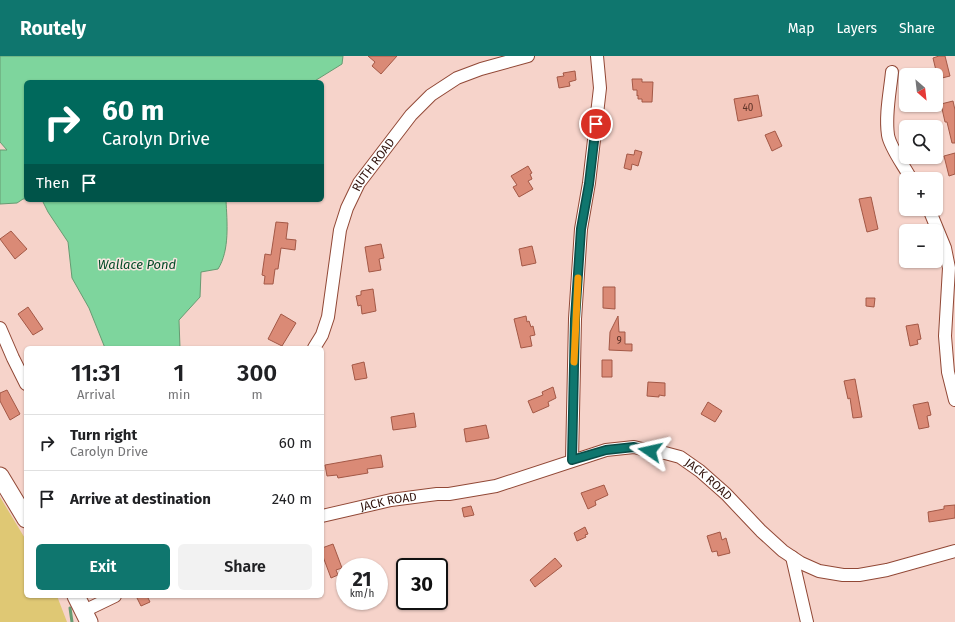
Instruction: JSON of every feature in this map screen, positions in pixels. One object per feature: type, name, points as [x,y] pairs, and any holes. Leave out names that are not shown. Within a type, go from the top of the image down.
[{"type":"highway","points":[[0,476],[24,516]]},
{"type":"street","name":"RUTH ROAD","points":[[315,346],[322,335],[328,317],[340,230],[347,208],[363,177],[411,115],[431,95],[457,78],[481,69],[528,56]]},
{"type":"street","points":[[572,460],[576,311],[581,229],[589,184],[600,88],[597,56]]},
{"type":"street","points":[[892,72],[888,135],[908,172]]},
{"type":"street","points":[[931,216],[945,248],[949,268],[945,336],[948,372],[955,400]]},
{"type":"street","points":[[0,328],[24,380]]},
{"type":"street","name":"JACK ROAD","points":[[324,516],[391,500],[437,494],[449,494],[496,486],[606,450],[634,447],[680,457],[700,471],[726,494],[761,531],[783,551],[801,563],[819,571],[843,575],[859,575],[888,570],[955,551]]},
{"type":"street","points":[[792,557],[806,622]]},
{"type":"street","points":[[83,610],[110,598]]},
{"type":"shaded area","points":[[0,497],[24,537],[24,598],[58,598],[67,622],[0,622]]},
{"type":"water","points":[[0,56],[343,56],[342,64],[316,80],[24,80],[24,199],[17,203],[0,204],[0,150],[7,150],[0,142]]},
{"type":"water","name":"Wallace Pond","points":[[43,202],[226,202],[227,236],[222,261],[218,269],[201,272],[200,297],[179,320],[180,346],[104,346],[89,308],[72,278],[68,242]]},
{"type":"building","points":[[368,56],[397,56],[381,74],[372,66],[375,62]]},
{"type":"building","points":[[945,56],[950,76],[943,78],[943,68],[935,68],[933,58]]},
{"type":"building","points":[[575,71],[576,80],[569,82],[570,86],[559,88],[557,77],[564,76],[563,73]]},
{"type":"building","points":[[632,79],[642,79],[642,82],[653,82],[652,102],[642,102],[642,99],[638,99],[637,90],[633,90]]},
{"type":"building","points":[[758,95],[762,116],[738,121],[734,99]]},
{"type":"building","points":[[953,101],[955,110],[955,143],[952,143],[947,122],[945,122],[943,104]]},
{"type":"building","points":[[775,131],[782,146],[772,151],[765,135]]},
{"type":"building","points":[[635,150],[642,152],[638,166],[632,164],[631,170],[624,168],[627,154],[634,155]]},
{"type":"building","points":[[955,153],[955,174],[949,176],[944,156]]},
{"type":"building","points":[[528,166],[532,173],[530,174],[532,179],[528,181],[533,189],[519,197],[513,187],[517,185],[511,176]]},
{"type":"building","points":[[871,197],[878,229],[867,232],[859,199]]},
{"type":"building","points":[[276,222],[288,223],[286,239],[296,240],[295,250],[281,248],[278,269],[275,269],[273,284],[264,284],[265,276],[262,275],[265,254],[271,255]]},
{"type":"building","points":[[11,231],[27,249],[15,259],[0,239]]},
{"type":"building","points":[[381,244],[384,258],[379,259],[381,270],[369,272],[365,247]]},
{"type":"building","points":[[532,246],[536,263],[522,266],[519,249]]},
{"type":"building","points":[[603,287],[615,287],[615,309],[603,308]]},
{"type":"building","points":[[373,289],[376,311],[362,314],[361,305],[358,306],[356,296],[361,295],[361,291]]},
{"type":"building","points":[[866,298],[875,298],[874,307],[866,306]]},
{"type":"building","points":[[28,307],[43,329],[33,335],[18,314]]},
{"type":"building","points":[[281,314],[296,323],[282,346],[268,339]]},
{"type":"building","points":[[526,316],[527,322],[529,321],[531,327],[533,326],[535,335],[530,336],[532,346],[521,348],[514,319]]},
{"type":"building","points":[[618,316],[619,332],[625,332],[625,344],[632,344],[632,351],[609,350],[610,332]]},
{"type":"building","points":[[918,324],[921,339],[917,340],[918,344],[910,346],[906,326]]},
{"type":"building","points":[[602,360],[612,360],[612,377],[602,377]]},
{"type":"building","points":[[364,362],[367,378],[355,380],[352,365]]},
{"type":"building","points":[[855,379],[862,417],[853,418],[850,398],[848,399],[844,381]]},
{"type":"building","points":[[648,382],[665,383],[665,396],[647,396]]},
{"type":"building","points":[[553,387],[556,398],[548,402],[549,406],[533,413],[528,401],[543,395],[542,392]]},
{"type":"building","points":[[7,390],[20,414],[10,420],[0,401],[0,393]]},
{"type":"building","points":[[708,402],[722,411],[715,422],[701,414]]},
{"type":"building","points":[[928,402],[931,415],[927,416],[929,427],[919,429],[913,405]]},
{"type":"building","points":[[414,413],[416,427],[393,430],[391,417]]},
{"type":"building","points":[[486,425],[489,438],[466,442],[464,429]]},
{"type":"building","points":[[381,455],[383,467],[367,469],[368,473],[338,478],[337,475],[327,476],[325,465]]},
{"type":"building","points":[[604,485],[608,495],[595,501],[596,505],[588,509],[581,493]]},
{"type":"building","points":[[955,505],[955,518],[929,522],[928,512],[944,509],[944,506]]},
{"type":"building","points":[[471,506],[474,515],[464,517],[462,508]]},
{"type":"building","points":[[585,527],[588,534],[585,535],[586,537],[577,541],[574,533]]},
{"type":"building","points":[[720,532],[722,540],[726,538],[730,553],[718,556],[717,551],[712,552],[707,536]]},
{"type":"building","points":[[333,544],[338,558],[336,558],[336,576],[331,578],[324,559],[324,547]]},
{"type":"building","points":[[555,558],[562,566],[535,587],[530,580]]},
{"type":"building","points":[[137,598],[148,598],[150,602],[141,606]]},
{"type":"waterway","points":[[70,608],[72,622]]},
{"type":"slow traffic","points":[[574,362],[578,278]]},
{"type":"route","points":[[596,124],[589,184],[581,229],[575,319],[572,460],[606,450],[634,447],[650,451]]}]
